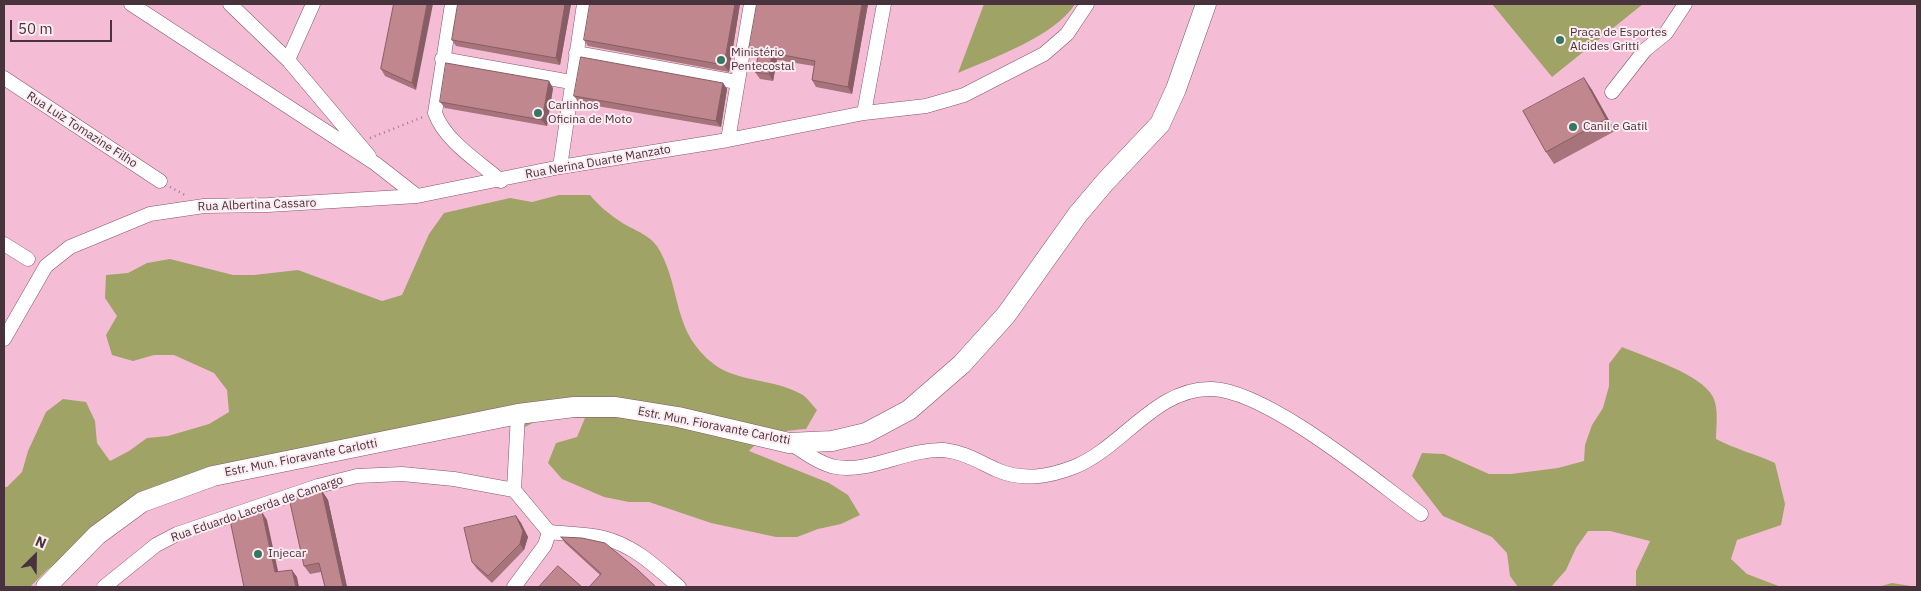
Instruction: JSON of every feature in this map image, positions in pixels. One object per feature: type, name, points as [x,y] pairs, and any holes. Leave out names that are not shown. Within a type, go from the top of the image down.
[{"type":"street","points":[[132,4],[376,164],[417,196]]},
{"type":"street","points":[[230,4],[288,60],[376,164]]},
{"type":"street","points":[[288,60],[313,4]]},
{"type":"street","points":[[452,4],[435,113],[439,125],[457,144],[501,181]]},
{"type":"street","points":[[560,167],[584,4]]},
{"type":"street","points":[[728,140],[751,4]]},
{"type":"street","points":[[864,113],[884,4]]},
{"type":"street","name":"Rua Nerina Duarte Manzato","points":[[417,196],[501,181],[560,167],[728,140],[864,113],[926,106],[964,95],[1044,54],[1067,34],[1087,4]]},
{"type":"street","name":"Estr. Mun. Fioravante Carlotti","points":[[46,587],[97,535],[142,502],[213,476],[518,414],[574,408],[616,407],[678,418],[789,443],[832,441],[866,433],[909,410],[962,364],[1006,315],[1078,214],[1106,180],[1160,124],[1171,103],[1206,4]]},
{"type":"street","points":[[1612,92],[1645,50],[1666,33],[1685,4]]},
{"type":"street","points":[[576,53],[737,82]]},
{"type":"street","points":[[442,59],[572,82]]},
{"type":"street","name":"Rua Luiz Tomazine Filho","points":[[4,78],[160,181]]},
{"type":"street","name":"Rua Albertina Cassaro","points":[[4,339],[46,266],[70,247],[150,214],[204,206],[268,205],[417,196]]},
{"type":"street","points":[[4,244],[28,259]]},
{"type":"street","points":[[789,443],[827,465],[838,468],[858,466],[926,451],[944,450],[960,453],[999,471],[1018,476],[1038,478],[1074,467],[1094,458],[1138,421],[1182,394],[1197,389],[1214,389],[1247,397],[1290,420],[1421,514]]},
{"type":"street","points":[[518,414],[514,490],[550,532],[604,538],[633,549],[650,560],[679,587]]},
{"type":"street","name":"Rua Eduardo Lacerda de Camargo","points":[[104,587],[156,545],[177,534],[318,486],[357,476],[402,474],[454,479],[514,490]]},
{"type":"street","points":[[514,587],[545,545],[550,532]]},
{"type":"path","points":[[359,142],[435,113]]},
{"type":"path","points":[[160,181],[204,206]]},
{"type":"green space","points":[[984,4],[1075,4],[1066,16],[1038,36],[1005,53],[958,73]]},
{"type":"green space","name":"Praça de Esportes Alcides Gritti","points":[[1492,4],[1643,4],[1552,77]]},
{"type":"green space","points":[[559,195],[590,195],[612,216],[643,234],[657,246],[667,266],[680,311],[691,339],[701,353],[715,365],[734,375],[791,389],[807,399],[817,410],[806,429],[768,436],[749,451],[829,483],[848,495],[860,515],[841,524],[818,529],[797,537],[776,537],[711,523],[649,502],[629,502],[604,497],[562,479],[548,463],[556,443],[577,437],[585,418],[544,417],[525,427],[504,421],[160,495],[48,569],[31,586],[4,587],[4,487],[7,487],[22,472],[28,451],[46,412],[63,399],[86,402],[95,421],[97,443],[110,461],[129,451],[147,438],[168,436],[209,424],[229,412],[227,390],[214,373],[174,355],[154,355],[133,361],[112,355],[106,335],[117,316],[105,298],[106,275],[128,273],[147,263],[170,259],[233,275],[254,275],[298,270],[382,301],[402,295],[429,234],[444,213],[510,198],[532,202]]},
{"type":"green space","points":[[1622,347],[1672,367],[1697,381],[1707,389],[1715,402],[1717,412],[1716,439],[1775,463],[1785,504],[1781,525],[1737,540],[1731,559],[1747,574],[1781,587],[1636,587],[1636,571],[1650,541],[1610,531],[1588,531],[1576,548],[1566,570],[1551,587],[1518,587],[1510,576],[1507,553],[1492,537],[1443,516],[1412,476],[1422,453],[1444,454],[1489,474],[1511,474],[1558,468],[1584,461],[1585,445],[1592,425],[1603,408],[1609,386],[1609,364]]},
{"type":"green space","points":[[1892,583],[1917,587],[1878,587]]},
{"type":"building","points":[[394,4],[427,4],[412,83],[381,69]]},
{"type":"building","points":[[458,4],[565,4],[556,58],[452,40]]},
{"type":"building","points":[[590,4],[735,4],[724,65],[584,40]]},
{"type":"building","points":[[757,4],[862,4],[848,87],[812,80],[815,61],[772,53],[769,74],[755,72],[759,51],[749,49]]},
{"type":"building","points":[[581,57],[723,83],[716,121],[574,96]]},
{"type":"building","points":[[446,63],[549,81],[542,120],[440,102]]},
{"type":"building","name":"Canil e Gatil","points":[[1584,78],[1606,119],[1546,152],[1523,111]]},
{"type":"building","points":[[322,491],[343,587],[325,587],[319,563],[304,566],[289,498]]},
{"type":"building","name":"Injecar","points":[[262,512],[275,572],[292,570],[296,587],[244,587],[230,520]]},
{"type":"building","points":[[516,516],[523,531],[520,544],[488,576],[472,562],[464,528]]},
{"type":"building","points":[[561,537],[582,538],[605,543],[656,587],[589,587],[601,574]]},
{"type":"building","points":[[558,566],[582,587],[539,587]]},
{"type":"place","name":"Praça de Esportes Alcides Gritti","points":[[1560,40]]},
{"type":"place","name":"Ministério Pentecostal","points":[[721,60]]},
{"type":"place","name":"Carlinhos Oficina de Moto","points":[[538,113]]},
{"type":"place","name":"Canil e Gatil","points":[[1573,127]]},
{"type":"place","name":"Injecar","points":[[258,554]]}]
